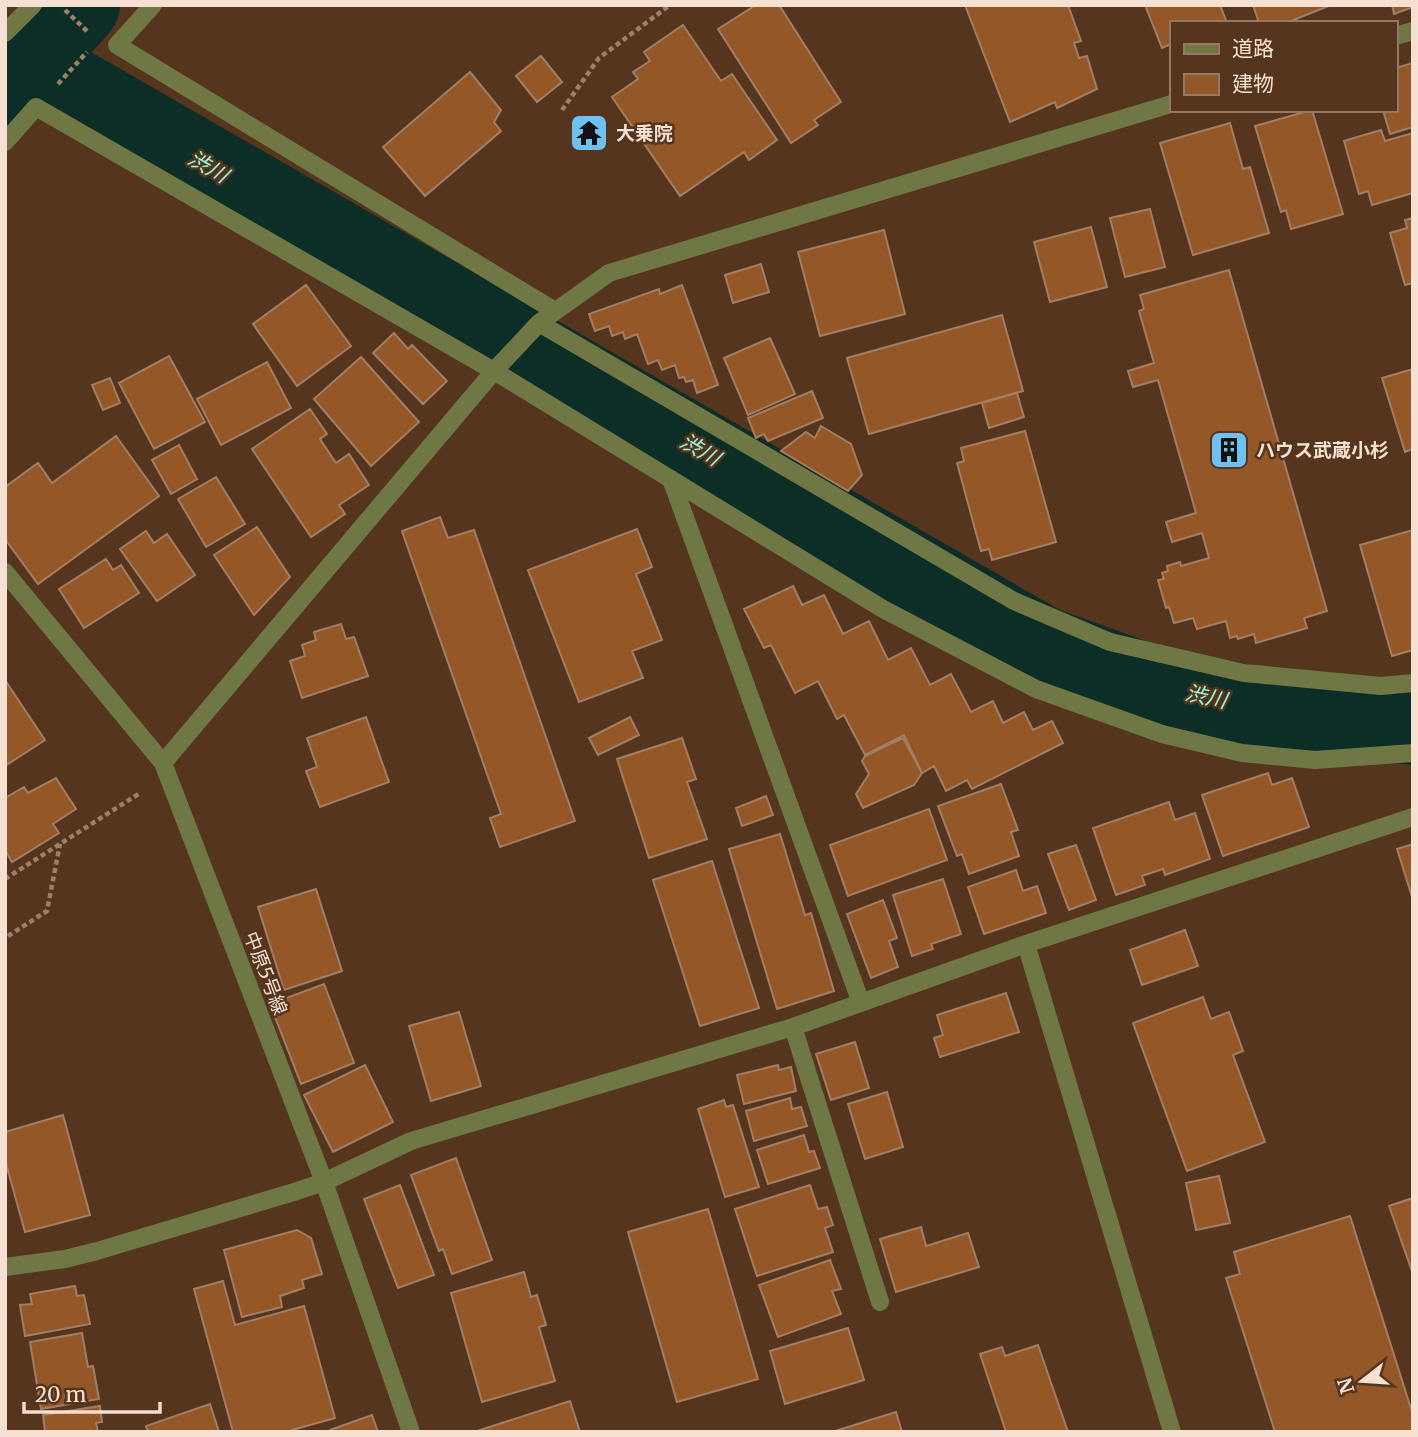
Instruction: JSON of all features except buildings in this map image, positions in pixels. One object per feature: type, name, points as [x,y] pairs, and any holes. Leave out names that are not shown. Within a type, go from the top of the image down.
[{"type":"street","points":[[5,33],[33,5]]},
{"type":"street","points":[[153,5],[117,45],[555,311]]},
{"type":"street","points":[[165,769],[494,371],[539,323],[609,273],[1170,104]]},
{"type":"street","points":[[5,142],[36,107],[494,371],[883,608],[1036,689],[1162,734],[1242,753],[1315,760],[1413,753]]},
{"type":"street","points":[[539,323],[1014,601],[1110,642],[1244,673],[1381,686],[1413,683]]},
{"type":"street","points":[[671,479],[861,1003]]},
{"type":"street","name":"中原5号線","points":[[5,572],[165,769],[324,1182],[411,1432]]},
{"type":"street","points":[[5,1267],[65,1259],[97,1251],[324,1182],[411,1141],[793,1027],[1026,944],[1413,817]]},
{"type":"street","points":[[1026,944],[1172,1432]]},
{"type":"street","points":[[793,1027],[880,1302]]},
{"type":"path","points":[[60,5],[97,41]]},
{"type":"path","points":[[562,110],[599,58],[670,5]]},
{"type":"path","points":[[36,107],[89,50]]},
{"type":"path","points":[[5,879],[60,844],[165,769]]},
{"type":"path","points":[[8,936],[47,911],[60,844]]},
{"type":"waterway","points":[[5,86],[79,5]]},
{"type":"waterway","name":"渋川","points":[[28,63],[1042,647],[1142,683],[1257,708],[1413,724]]},
{"type":"place","name":"大乗院","points":[[589,133]]},
{"type":"place","name":"ハウス武蔵小杉","points":[[1229,450]]}]
